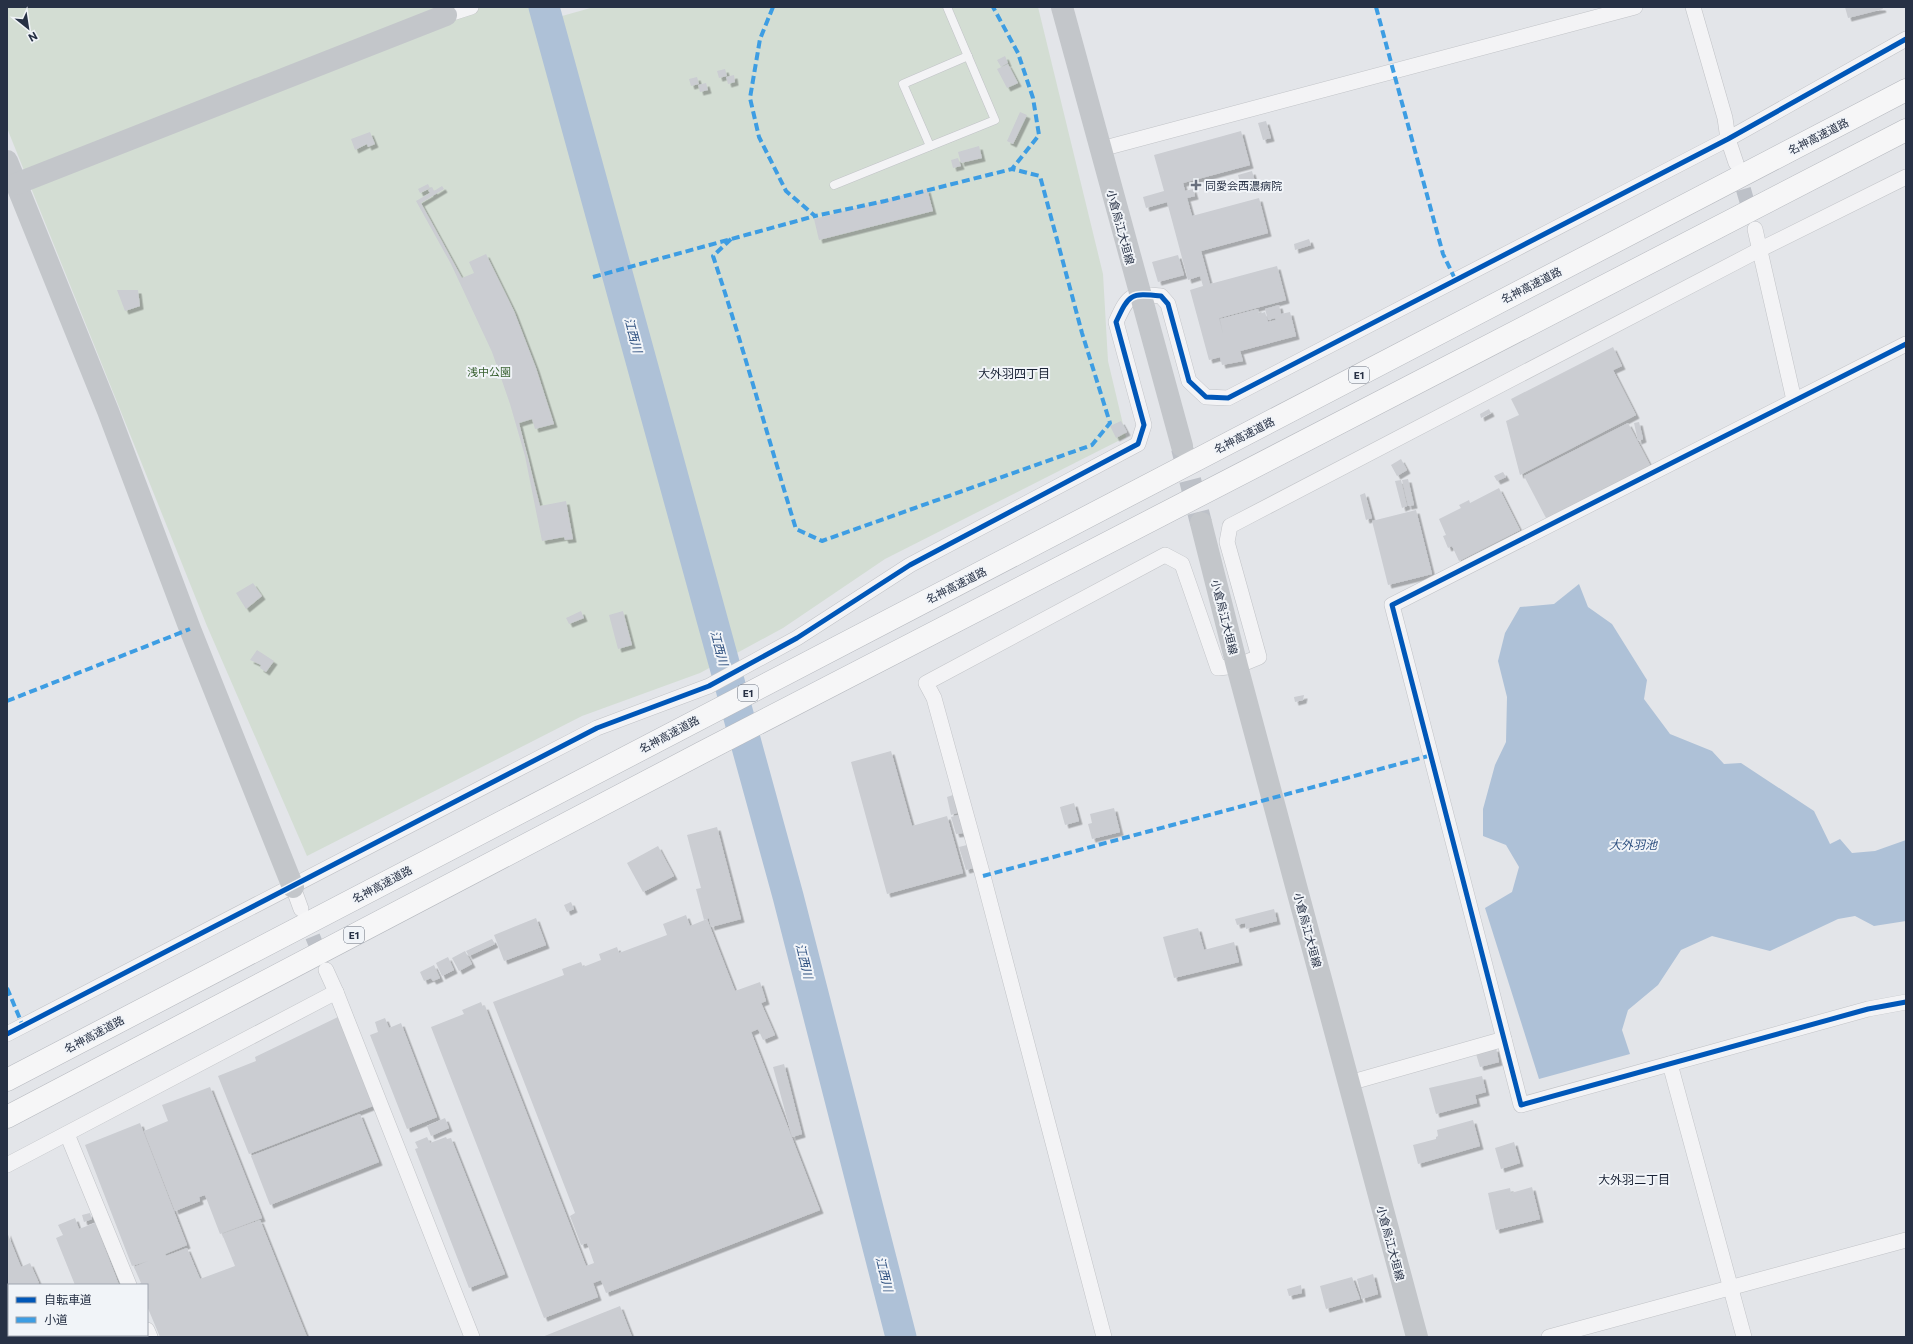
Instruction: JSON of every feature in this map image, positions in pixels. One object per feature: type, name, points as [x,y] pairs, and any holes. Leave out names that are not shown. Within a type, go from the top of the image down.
[{"type":"highway","name":"名神高速道路","points":[[7,1080],[1906,90]]},
{"type":"highway","name":"E1","points":[[7,1117],[701,753],[1906,130]]},
{"type":"main road","name":"小倉烏江大垣線","points":[[1062,7],[1139,294],[1182,446]]},
{"type":"main road","points":[[11,185],[446,15]]},
{"type":"main road","points":[[7,161],[11,185],[108,411],[190,629],[293,887]]},
{"type":"main road","name":"小倉烏江大垣線","points":[[1201,523],[1237,666],[1416,1337]]},
{"type":"street","points":[[446,15],[471,7]]},
{"type":"street","points":[[1101,149],[1635,7]]},
{"type":"street","points":[[1693,7],[1724,118],[1728,139],[1736,163]]},
{"type":"street","points":[[7,1034],[597,728],[709,686],[798,638],[910,565],[1138,444],[1144,425],[1116,322],[1125,301],[1139,294],[1161,296],[1168,304],[1189,381],[1206,397],[1228,398],[1728,139],[1906,39]]},
{"type":"street","points":[[1104,1337],[981,868],[934,698],[926,683],[1165,555],[1182,564],[1218,668],[1237,666],[1259,657],[1227,542],[1230,526],[1759,250],[1906,177]]},
{"type":"street","points":[[1755,229],[1794,400]]},
{"type":"street","points":[[1906,344],[1392,605],[1521,1105],[1868,1009],[1906,1002]]},
{"type":"street","points":[[293,887],[301,909]]},
{"type":"street","points":[[326,970],[472,1337]]},
{"type":"street","points":[[7,1165],[336,992]]},
{"type":"street","points":[[1349,1084],[1504,1039]]},
{"type":"street","points":[[1670,1064],[1744,1337]]},
{"type":"street","points":[[67,1134],[129,1284]]},
{"type":"street","points":[[1549,1337],[1906,1240]]},
{"type":"lane","points":[[834,185],[995,120],[947,7]]},
{"type":"lane","points":[[930,146],[903,84],[968,56]]},
{"type":"green space","name":"浅中公園","points":[[7,7],[544,7],[548,20],[594,7],[1038,7],[1103,274],[1108,361],[1126,437],[885,559],[783,628],[700,673],[582,716],[307,856],[207,626],[7,128]]},
{"type":"water","name":"大外羽池","points":[[1579,584],[1588,607],[1612,624],[1647,680],[1644,699],[1670,734],[1712,751],[1724,764],[1741,763],[1814,811],[1830,844],[1840,839],[1852,853],[1875,851],[1906,840],[1906,921],[1874,926],[1855,916],[1838,919],[1770,951],[1712,936],[1681,950],[1658,985],[1628,1010],[1622,1030],[1630,1054],[1539,1079],[1485,908],[1512,892],[1519,867],[1506,845],[1483,836],[1483,809],[1495,765],[1506,742],[1507,697],[1498,661],[1505,633],[1520,607],[1554,604]]},
{"type":"building","points":[[1845,7],[1882,7],[1883,9],[1848,18]]},
{"type":"building","points":[[1005,56],[1008,63],[1001,67],[997,60]]},
{"type":"building","points":[[1008,64],[1018,83],[1007,88],[997,69]]},
{"type":"building","points":[[725,69],[727,76],[719,78],[717,71]]},
{"type":"building","points":[[734,75],[735,82],[728,84],[726,77]]},
{"type":"building","points":[[697,77],[699,84],[691,86],[689,79]]},
{"type":"building","points":[[706,83],[708,90],[700,92],[698,85]]},
{"type":"building","points":[[1020,112],[1027,115],[1013,144],[1007,141]]},
{"type":"building","points":[[1266,121],[1271,138],[1263,140],[1258,123]]},
{"type":"building","points":[[1241,131],[1250,165],[1183,183],[1185,191],[1193,189],[1195,196],[1187,198],[1192,216],[1259,198],[1268,233],[1201,251],[1210,284],[1277,266],[1286,300],[1219,318],[1223,334],[1220,319],[1258,309],[1259,314],[1265,312],[1268,322],[1276,320],[1275,318],[1268,320],[1265,309],[1279,305],[1281,314],[1290,312],[1296,336],[1240,351],[1243,361],[1222,365],[1220,357],[1209,360],[1190,290],[1203,286],[1200,276],[1188,280],[1167,202],[1146,208],[1143,197],[1164,191],[1154,155]]},
{"type":"building","points":[[370,132],[375,144],[368,147],[367,144],[355,150],[351,139]]},
{"type":"building","points":[[979,146],[982,158],[961,163],[958,152]]},
{"type":"building","points":[[958,158],[961,166],[953,168],[951,160]]},
{"type":"building","points":[[1252,171],[1255,182],[1253,182],[1254,185],[1242,189],[1238,175]]},
{"type":"building","points":[[428,184],[430,188],[420,193],[418,189]]},
{"type":"building","points":[[442,186],[444,189],[421,203],[462,278],[474,273],[469,262],[486,254],[514,311],[536,368],[554,424],[535,429],[532,419],[519,423],[540,506],[566,501],[573,539],[565,540],[564,537],[542,541],[525,456],[510,404],[492,352],[451,264],[416,201],[430,193],[428,190],[432,187],[434,191]]},
{"type":"building","points":[[927,189],[933,211],[819,240],[814,219]]},
{"type":"building","points":[[1309,239],[1311,245],[1295,250],[1294,244]]},
{"type":"building","points":[[1178,255],[1184,275],[1158,282],[1152,262]]},
{"type":"building","points":[[117,290],[138,290],[140,306],[125,311]]},
{"type":"building","points":[[1613,347],[1622,366],[1613,370],[1636,415],[1520,475],[1506,421],[1519,415],[1511,399]]},
{"type":"building","points":[[1489,409],[1491,413],[1481,418],[1480,414]]},
{"type":"building","points":[[1121,421],[1127,432],[1116,438],[1110,426]]},
{"type":"building","points":[[1639,422],[1643,439],[1638,441],[1634,423]]},
{"type":"building","points":[[1628,423],[1650,465],[1546,518],[1524,476]]},
{"type":"building","points":[[1401,459],[1407,470],[1397,476],[1391,465]]},
{"type":"building","points":[[1503,472],[1506,477],[1497,481],[1494,476]]},
{"type":"building","points":[[1408,479],[1414,505],[1408,506],[1402,480]]},
{"type":"building","points":[[1401,480],[1407,506],[1402,508],[1395,481]]},
{"type":"building","points":[[1499,488],[1520,530],[1459,561],[1452,546],[1448,548],[1443,536],[1446,535],[1439,519],[1461,508],[1459,505],[1469,500],[1470,503]]},
{"type":"building","points":[[1365,493],[1372,518],[1366,520],[1360,495]]},
{"type":"building","points":[[1416,510],[1432,574],[1388,585],[1372,521]]},
{"type":"building","points":[[253,583],[262,596],[246,609],[236,593]]},
{"type":"building","points":[[581,611],[584,618],[569,624],[566,618]]},
{"type":"building","points":[[623,611],[632,645],[618,649],[609,615]]},
{"type":"building","points":[[257,650],[274,661],[266,672],[260,668],[261,665],[250,660]]},
{"type":"building","points":[[1304,695],[1303,700],[1295,702],[1294,697]]},
{"type":"building","points":[[891,751],[912,826],[947,816],[963,873],[887,894],[851,762]]},
{"type":"building","points":[[953,795],[957,813],[951,815],[947,797]]},
{"type":"building","points":[[1074,803],[1079,821],[1065,825],[1060,807]]},
{"type":"building","points":[[1114,808],[1120,832],[1092,839],[1088,824],[1092,823],[1090,814]]},
{"type":"building","points":[[958,815],[963,833],[956,834],[951,817]]},
{"type":"building","points":[[717,827],[741,919],[711,927],[709,918],[704,920],[696,889],[701,888],[687,835]]},
{"type":"building","points":[[967,845],[974,868],[966,870],[959,847]]},
{"type":"building","points":[[658,846],[674,876],[643,892],[627,863]]},
{"type":"building","points":[[571,902],[574,909],[567,912],[564,905]]},
{"type":"building","points":[[1274,909],[1277,921],[1246,929],[1245,923],[1237,925],[1235,919]]},
{"type":"building","points":[[686,915],[690,926],[707,919],[735,991],[760,982],[766,1001],[761,1003],[775,1035],[763,1040],[758,1029],[751,1032],[820,1210],[606,1293],[601,1280],[593,1283],[598,1297],[544,1318],[431,1027],[464,1014],[462,1010],[481,1002],[483,1007],[485,1006],[586,1266],[594,1263],[587,1243],[581,1245],[570,1216],[575,1213],[493,1002],[564,975],[562,969],[581,962],[583,967],[601,960],[599,954],[617,947],[619,953],[667,935],[663,924]]},
{"type":"building","points":[[536,918],[546,945],[504,961],[494,935]]},
{"type":"building","points":[[1198,928],[1204,950],[1234,942],[1239,962],[1174,978],[1163,937]]},
{"type":"building","points":[[492,939],[495,944],[469,956],[466,951]]},
{"type":"building","points":[[465,951],[472,964],[459,971],[452,958]]},
{"type":"building","points":[[448,957],[454,970],[442,976],[436,963]]},
{"type":"building","points":[[434,965],[440,978],[433,981],[431,978],[424,981],[420,972]]},
{"type":"building","points":[[338,1017],[373,1106],[249,1154],[218,1076],[256,1061],[255,1057]]},
{"type":"building","points":[[385,1018],[389,1028],[401,1023],[437,1117],[407,1129],[370,1035],[378,1032],[375,1022]]},
{"type":"building","points":[[1496,1048],[1499,1062],[1480,1067],[1476,1054]]},
{"type":"building","points":[[784,1064],[802,1134],[792,1137],[773,1067]]},
{"type":"building","points":[[1482,1076],[1486,1092],[1475,1095],[1477,1103],[1436,1114],[1429,1088]]},
{"type":"building","points":[[210,1087],[262,1218],[220,1234],[205,1195],[199,1197],[200,1201],[175,1211],[144,1131],[168,1121],[162,1105]]},
{"type":"building","points":[[360,1114],[379,1162],[270,1205],[251,1156]]},
{"type":"building","points":[[445,1118],[449,1128],[431,1136],[427,1126]]},
{"type":"building","points":[[1473,1120],[1480,1146],[1418,1164],[1413,1145],[1436,1139],[1438,1136],[1437,1130]]},
{"type":"building","points":[[140,1123],[187,1245],[165,1254],[166,1256],[187,1248],[200,1279],[235,1266],[222,1234],[260,1220],[307,1337],[160,1337],[148,1308],[148,1284],[139,1284],[141,1283],[134,1267],[148,1261],[132,1266],[85,1145]]},
{"type":"building","points":[[427,1137],[430,1143],[446,1137],[447,1139],[451,1138],[505,1274],[469,1288],[415,1149],[418,1148],[415,1142]]},
{"type":"building","points":[[1514,1142],[1520,1163],[1501,1169],[1495,1148]]},
{"type":"building","points":[[1532,1187],[1540,1219],[1496,1230],[1488,1193],[1510,1188],[1511,1193]]},
{"type":"building","points":[[90,1213],[92,1219],[84,1222],[82,1215]]},
{"type":"building","points":[[75,1218],[79,1229],[95,1223],[119,1284],[75,1284],[56,1238],[63,1235],[58,1225]]},
{"type":"building","points":[[7,1232],[21,1267],[30,1263],[39,1283],[8,1284],[8,1336],[140,1337],[7,1337]]},
{"type":"building","points":[[1373,1274],[1378,1294],[1362,1299],[1357,1279]]},
{"type":"building","points":[[1352,1277],[1360,1299],[1326,1309],[1320,1286]]},
{"type":"building","points":[[1301,1285],[1302,1293],[1289,1296],[1287,1289]]},
{"type":"building","points":[[620,1306],[632,1337],[542,1337]]},
{"type":"waterway","name":"江西川","points":[[544,7],[788,896],[901,1337]]},
{"type":"tunnel","points":[[1737,167],[1752,219]]},
{"type":"tunnel","points":[[1182,448],[1201,523]]},
{"type":"tunnel","points":[[304,915],[323,962]]},
{"type":"marked path","points":[[773,7],[760,39],[750,98],[759,137],[786,191],[815,216],[885,201],[1012,169],[1039,135],[1033,98],[1018,53],[993,7]]},
{"type":"marked path","points":[[1376,7],[1443,254],[1456,281]]},
{"type":"marked path","points":[[731,239],[713,256],[796,529],[822,541],[1092,445],[1110,423],[1082,333],[1040,176],[1012,169]]},
{"type":"marked path","points":[[593,277],[815,216]]},
{"type":"marked path","points":[[7,701],[190,629]]},
{"type":"marked path","points":[[983,876],[1432,755]]},
{"type":"marked path","points":[[7,988],[23,1026]]},
{"type":"cycle path","points":[[7,1034],[597,728],[709,686],[797,638],[910,565],[1138,444],[1144,425],[1116,322],[1124,306],[1132,297],[1143,295],[1161,296],[1168,304],[1189,381],[1206,397],[1228,398],[1728,139],[1906,39]]},
{"type":"cycle path","points":[[1906,344],[1392,605],[1521,1105],[1868,1009],[1906,1002]]},
{"type":"place","name":"同愛会西濃病院","points":[[1196,185]]},
{"type":"district","name":"大外羽四丁目","points":[[1014,373]]},
{"type":"district","name":"大外羽二丁目","points":[[1634,1179]]}]
